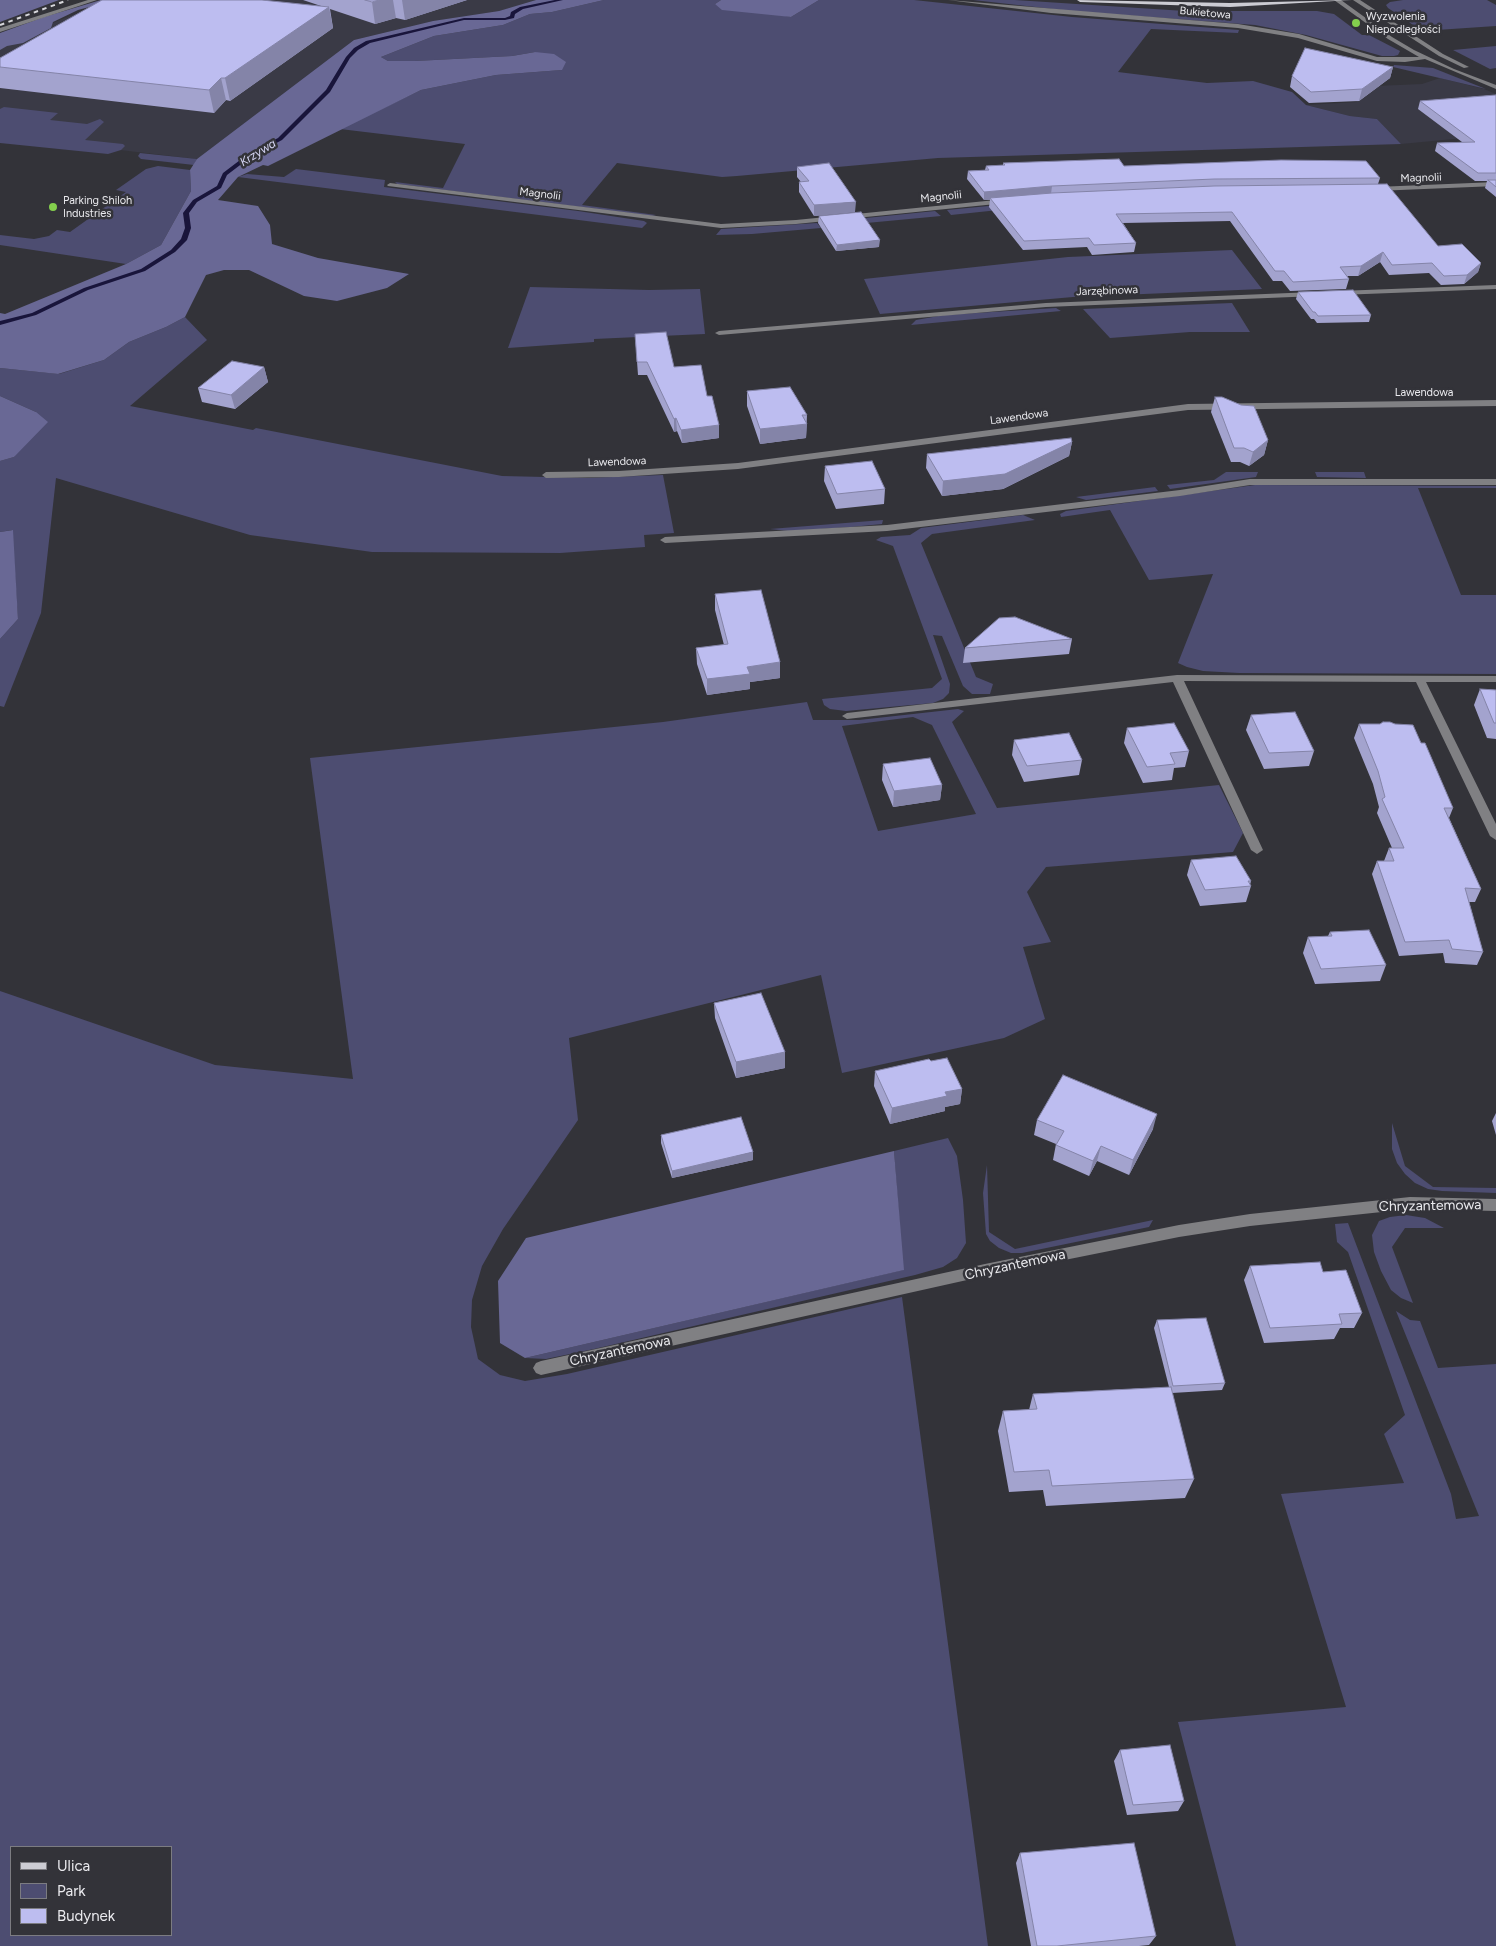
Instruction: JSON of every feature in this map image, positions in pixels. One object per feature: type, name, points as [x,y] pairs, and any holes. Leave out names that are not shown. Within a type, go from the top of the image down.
[{"type":"main road","points":[[1080,0],[1205,5],[1349,0]]},
{"type":"street","points":[[0,30],[94,0]]},
{"type":"street","name":"Bukietowa","points":[[951,0],[1051,11],[1238,26],[1306,38],[1377,59],[1405,60],[1424,58]]},
{"type":"street","points":[[1337,0],[1390,38],[1424,58],[1496,86]]},
{"type":"street","points":[[1356,0],[1441,55],[1496,81]]},
{"type":"street","name":"Magnolii","points":[[1364,190],[1496,184]]},
{"type":"street","name":"Magnolii","points":[[390,185],[721,226],[796,222],[1015,200]]},
{"type":"street","points":[[1334,294],[1496,286]]},
{"type":"street","name":"Jarzębinowa","points":[[719,333],[1037,306],[1324,294]]},
{"type":"street","name":"Lawendowa","points":[[546,475],[619,474],[738,466],[1188,407],[1496,404]]},
{"type":"street","points":[[665,540],[887,528],[1141,498],[1250,482],[1496,482]]},
{"type":"street","points":[[1177,678],[1257,850]]},
{"type":"street","points":[[846,716],[1177,678],[1496,679]]},
{"type":"street","points":[[1420,678],[1496,836]]},
{"type":"street","name":"Chryzantemowa","points":[[541,1368],[985,1270],[1179,1232],[1250,1220],[1410,1203],[1496,1205]]},
{"type":"shaded area","points":[[0,0],[59,0],[0,22]]},
{"type":"shaded area","points":[[101,0],[115,0],[78,10],[53,22],[51,28],[23,43],[7,46],[0,50],[0,33],[44,17]]},
{"type":"shaded area","points":[[110,0],[536,0],[499,11],[433,21],[354,40],[197,159],[0,136],[0,44]]},
{"type":"shaded area","points":[[536,0],[604,0],[552,12],[530,14],[503,25],[434,36],[381,57],[388,61],[415,61],[512,56],[535,52],[554,54],[566,62],[562,70],[496,75],[421,90],[268,166],[263,165],[238,177],[218,200],[258,206],[270,225],[272,244],[318,258],[409,274],[387,288],[337,301],[304,296],[249,270],[224,270],[206,275],[185,317],[129,342],[104,360],[58,374],[0,368],[0,313],[5,314],[126,264],[161,245],[191,191],[190,170],[197,159],[354,40],[433,21],[499,11]]},
{"type":"shaded area","points":[[721,0],[819,0],[791,17],[722,10],[715,4]]},
{"type":"shaded area","points":[[1440,78],[1484,89],[1496,94],[1496,135],[1401,144],[1377,119],[1350,116],[1306,105],[1357,102],[1342,84],[1376,86],[1422,84]]},
{"type":"shaded area","points":[[0,396],[36,412],[48,422],[14,457],[0,461]]},
{"type":"shaded area","points":[[13,530],[18,619],[0,639],[0,532]]},
{"type":"shaded area","points":[[894,1151],[904,1270],[525,1358],[500,1343],[498,1281],[526,1238]]},
{"type":"green space","points":[[604,0],[721,0],[715,4],[791,17],[819,0],[914,0],[1072,17],[1239,30],[1238,33],[1151,29],[1118,72],[1207,83],[1253,81],[1292,92],[1306,105],[1350,116],[1377,119],[1401,144],[938,158],[722,177],[617,163],[582,205],[656,215],[652,216],[397,184],[395,182],[443,188],[465,144],[340,129],[421,90],[496,75],[562,70],[535,52],[512,56],[415,61],[388,61],[381,57],[434,36],[503,25],[530,14],[552,12]]},
{"type":"green space","points":[[973,0],[1015,0],[1185,11],[1317,11],[1334,14],[1362,35],[1369,35],[1400,51],[1398,55],[1382,56],[1306,35],[1255,25],[1071,11]]},
{"type":"green space","points":[[1403,0],[1487,0],[1496,5],[1496,26],[1422,31],[1386,5],[1390,2]]},
{"type":"green space","points":[[1496,46],[1496,68],[1490,69],[1453,50]]},
{"type":"green space","points":[[1394,65],[1433,68],[1486,89],[1393,67]]},
{"type":"green space","points":[[4,107],[58,113],[50,120],[87,124],[100,119],[104,122],[85,140],[123,144],[125,146],[121,150],[108,154],[0,143],[0,109]]},
{"type":"green space","points":[[140,153],[197,159],[194,165],[141,159],[138,156]]},
{"type":"green space","points":[[158,166],[190,170],[191,191],[161,245],[126,264],[0,245],[0,235],[34,239],[49,236],[57,230],[70,232],[126,192],[116,190],[146,169]]},
{"type":"green space","points":[[296,169],[385,180],[384,187],[578,211],[647,223],[642,228],[238,177],[247,174],[284,177]]},
{"type":"green space","points":[[1009,204],[1018,208],[951,215],[947,210]]},
{"type":"green space","points":[[935,211],[941,216],[856,224],[856,219]]},
{"type":"green space","points":[[817,223],[821,228],[716,235],[721,229]]},
{"type":"green space","points":[[1232,250],[1262,289],[1073,297],[880,314],[864,279],[1068,257]]},
{"type":"green space","points":[[530,287],[649,290],[700,289],[705,334],[594,339],[594,342],[508,348]]},
{"type":"green space","points":[[1232,303],[1250,332],[1190,332],[1110,338],[1083,309]]},
{"type":"green space","points":[[1056,308],[1061,311],[911,325],[916,320],[944,315]]},
{"type":"green space","points":[[185,317],[207,340],[130,406],[253,430],[256,428],[502,476],[588,478],[663,475],[674,533],[644,535],[645,547],[560,553],[372,552],[250,535],[56,478],[41,613],[4,707],[0,706],[0,639],[18,619],[12,530],[0,532],[0,461],[14,457],[36,412],[0,396],[0,368],[59,374],[104,360],[129,342]]},
{"type":"green space","points":[[1226,472],[1258,472],[1256,477],[1170,489],[1167,485],[1214,480]]},
{"type":"green space","points":[[1315,472],[1364,472],[1366,478],[1317,477]]},
{"type":"green space","points":[[1255,485],[1496,486],[1496,488],[1418,488],[1461,595],[1496,595],[1496,674],[1239,673],[1203,671],[1187,667],[1178,663],[1213,574],[1149,580],[1110,510],[1061,517],[1060,514],[1066,511]]},
{"type":"green space","points":[[1155,487],[1158,491],[1086,500],[1076,497]]},
{"type":"green space","points":[[1023,515],[1035,520],[932,534],[921,543],[976,677],[993,684],[990,694],[972,694],[963,686],[942,636],[933,635],[950,684],[949,693],[943,699],[933,703],[846,711],[830,709],[824,705],[822,699],[932,688],[942,679],[893,546],[876,540],[881,537],[910,535],[921,528]]},
{"type":"green space","points":[[883,520],[882,524],[851,527],[789,531],[770,529]]},
{"type":"green space","points":[[807,702],[813,720],[859,720],[958,709],[964,711],[952,722],[997,808],[1219,785],[1243,833],[1233,852],[1046,867],[1027,892],[1051,942],[1023,947],[1045,1019],[1004,1038],[842,1073],[821,975],[569,1038],[578,1120],[503,1229],[482,1266],[472,1300],[471,1327],[478,1359],[500,1375],[525,1381],[567,1374],[902,1297],[988,1946],[0,1946],[0,991],[215,1065],[353,1079],[310,758],[663,722]],"holes":[[[913,717],[932,725],[976,814],[878,831],[842,726]]]},
{"type":"green space","points":[[1392,1123],[1405,1166],[1433,1187],[1496,1188],[1496,1193],[1442,1191],[1428,1189],[1415,1183],[1397,1163],[1392,1149]]},
{"type":"green space","points":[[948,1138],[957,1156],[966,1243],[957,1258],[943,1267],[594,1349],[546,1359],[525,1358],[903,1270],[894,1151]]},
{"type":"green space","points":[[987,1165],[989,1232],[1015,1249],[1153,1220],[1149,1227],[1022,1253],[1011,1253],[999,1248],[990,1241],[986,1234],[983,1193]]},
{"type":"green space","points":[[1406,1215],[1425,1218],[1444,1228],[1405,1228],[1392,1247],[1413,1303],[1401,1298],[1391,1290],[1374,1252],[1372,1235],[1379,1221],[1390,1217]]},
{"type":"green space","points":[[1348,1223],[1451,1494],[1456,1519],[1479,1516],[1396,1311],[1410,1320],[1420,1321],[1438,1368],[1496,1364],[1496,1946],[1236,1946],[1178,1722],[1346,1707],[1281,1494],[1404,1483],[1384,1434],[1405,1415],[1348,1252],[1337,1242],[1335,1224]]},
{"type":"building","points":[[102,0],[262,0],[329,7],[225,78],[221,78],[209,90],[0,67],[0,58]]},
{"type":"building","points":[[1305,48],[1393,67],[1362,89],[1311,92],[1292,76]]},
{"type":"building","points":[[1496,95],[1496,173],[1478,173],[1437,143],[1475,142],[1420,101]]},
{"type":"building","points":[[1119,159],[1124,166],[1281,160],[1366,161],[1380,178],[1214,179],[1052,186],[984,192],[968,171],[989,170],[986,166],[1005,165],[1003,163]]},
{"type":"building","points":[[829,163],[856,202],[814,205],[799,182],[809,181],[797,167]]},
{"type":"building","points":[[1488,180],[1496,180],[1496,187]]},
{"type":"building","points":[[1387,184],[1438,246],[1462,244],[1481,263],[1467,275],[1444,276],[1432,263],[1392,265],[1383,252],[1361,266],[1340,267],[1349,279],[1293,282],[1284,271],[1275,271],[1232,212],[1116,214],[1136,243],[1094,245],[1089,238],[1024,241],[990,198],[1052,193],[1214,186]]},
{"type":"building","points":[[861,212],[880,240],[837,245],[819,216]]},
{"type":"building","points":[[1353,290],[1371,315],[1318,316],[1298,292]]},
{"type":"building","points":[[666,332],[674,367],[701,365],[707,396],[712,396],[719,425],[681,430],[647,362],[637,362],[635,334]]},
{"type":"building","points":[[232,361],[264,367],[231,395],[198,388]]},
{"type":"building","points":[[790,387],[807,415],[802,415],[807,424],[760,429],[747,391]]},
{"type":"building","points":[[1215,397],[1222,397],[1241,405],[1254,406],[1268,440],[1253,452],[1244,448],[1234,448]]},
{"type":"building","points":[[1071,438],[1072,442],[1005,474],[943,481],[927,454]]},
{"type":"building","points":[[872,461],[885,489],[837,494],[825,466]]},
{"type":"building","points":[[761,590],[780,662],[747,667],[750,674],[707,679],[696,648],[728,644],[715,594]]},
{"type":"building","points":[[1015,617],[1072,639],[965,648],[999,618]]},
{"type":"building","points":[[1480,689],[1496,690],[1496,723],[1494,723]]},
{"type":"building","points":[[1295,712],[1314,751],[1269,753],[1251,715]]},
{"type":"building","points":[[1383,722],[1413,725],[1421,743],[1425,743],[1453,808],[1444,808],[1481,889],[1465,888],[1483,952],[1452,949],[1449,940],[1405,942],[1377,861],[1394,861],[1389,848],[1404,848],[1382,799],[1385,797],[1378,771],[1359,724],[1380,724]]},
{"type":"building","points":[[1174,723],[1189,751],[1170,753],[1175,764],[1147,767],[1127,728]]},
{"type":"building","points":[[1069,733],[1082,760],[1027,766],[1014,740]]},
{"type":"building","points":[[930,758],[942,785],[894,791],[883,764]]},
{"type":"building","points":[[1236,856],[1251,881],[1248,881],[1251,886],[1205,890],[1191,860]]},
{"type":"building","points":[[1369,930],[1386,965],[1321,969],[1308,937],[1332,936],[1330,932]]},
{"type":"building","points":[[761,993],[785,1052],[736,1062],[714,1003]]},
{"type":"building","points":[[947,1058],[962,1089],[945,1092],[947,1096],[892,1108],[875,1071],[929,1059],[931,1061]]},
{"type":"building","points":[[1063,1075],[1157,1114],[1133,1160],[1101,1146],[1093,1161],[1056,1145],[1064,1131],[1037,1120]]},
{"type":"building","points":[[741,1117],[753,1152],[672,1171],[661,1135]]},
{"type":"building","points":[[1320,1262],[1323,1272],[1346,1270],[1362,1313],[1339,1314],[1342,1324],[1270,1328],[1250,1266]]},
{"type":"building","points":[[1206,1318],[1225,1383],[1173,1386],[1157,1320]]},
{"type":"building","points":[[1171,1387],[1194,1479],[1052,1486],[1049,1470],[1014,1472],[1003,1411],[1037,1409],[1033,1394]]},
{"type":"building","points":[[1170,1745],[1184,1801],[1133,1805],[1120,1750]]},
{"type":"building","points":[[1134,1843],[1156,1936],[1057,1946],[1037,1946],[1020,1853]]},
{"type":"waterway","name":"Krzywa","points":[[0,323],[34,314],[86,289],[143,270],[173,251],[184,240],[188,228],[186,213],[195,201],[219,187],[225,174],[250,155],[280,139],[328,91],[348,57],[356,49],[368,42],[464,19],[505,19],[512,17],[513,13],[522,8],[561,0]]},
{"type":"railway","points":[[0,25],[68,0]]},
{"type":"place","name":"Wyzwolenia Niepodległości","points":[[1356,23]]},
{"type":"place","name":"Parking Shiloh Industries","points":[[53,207]]}]
